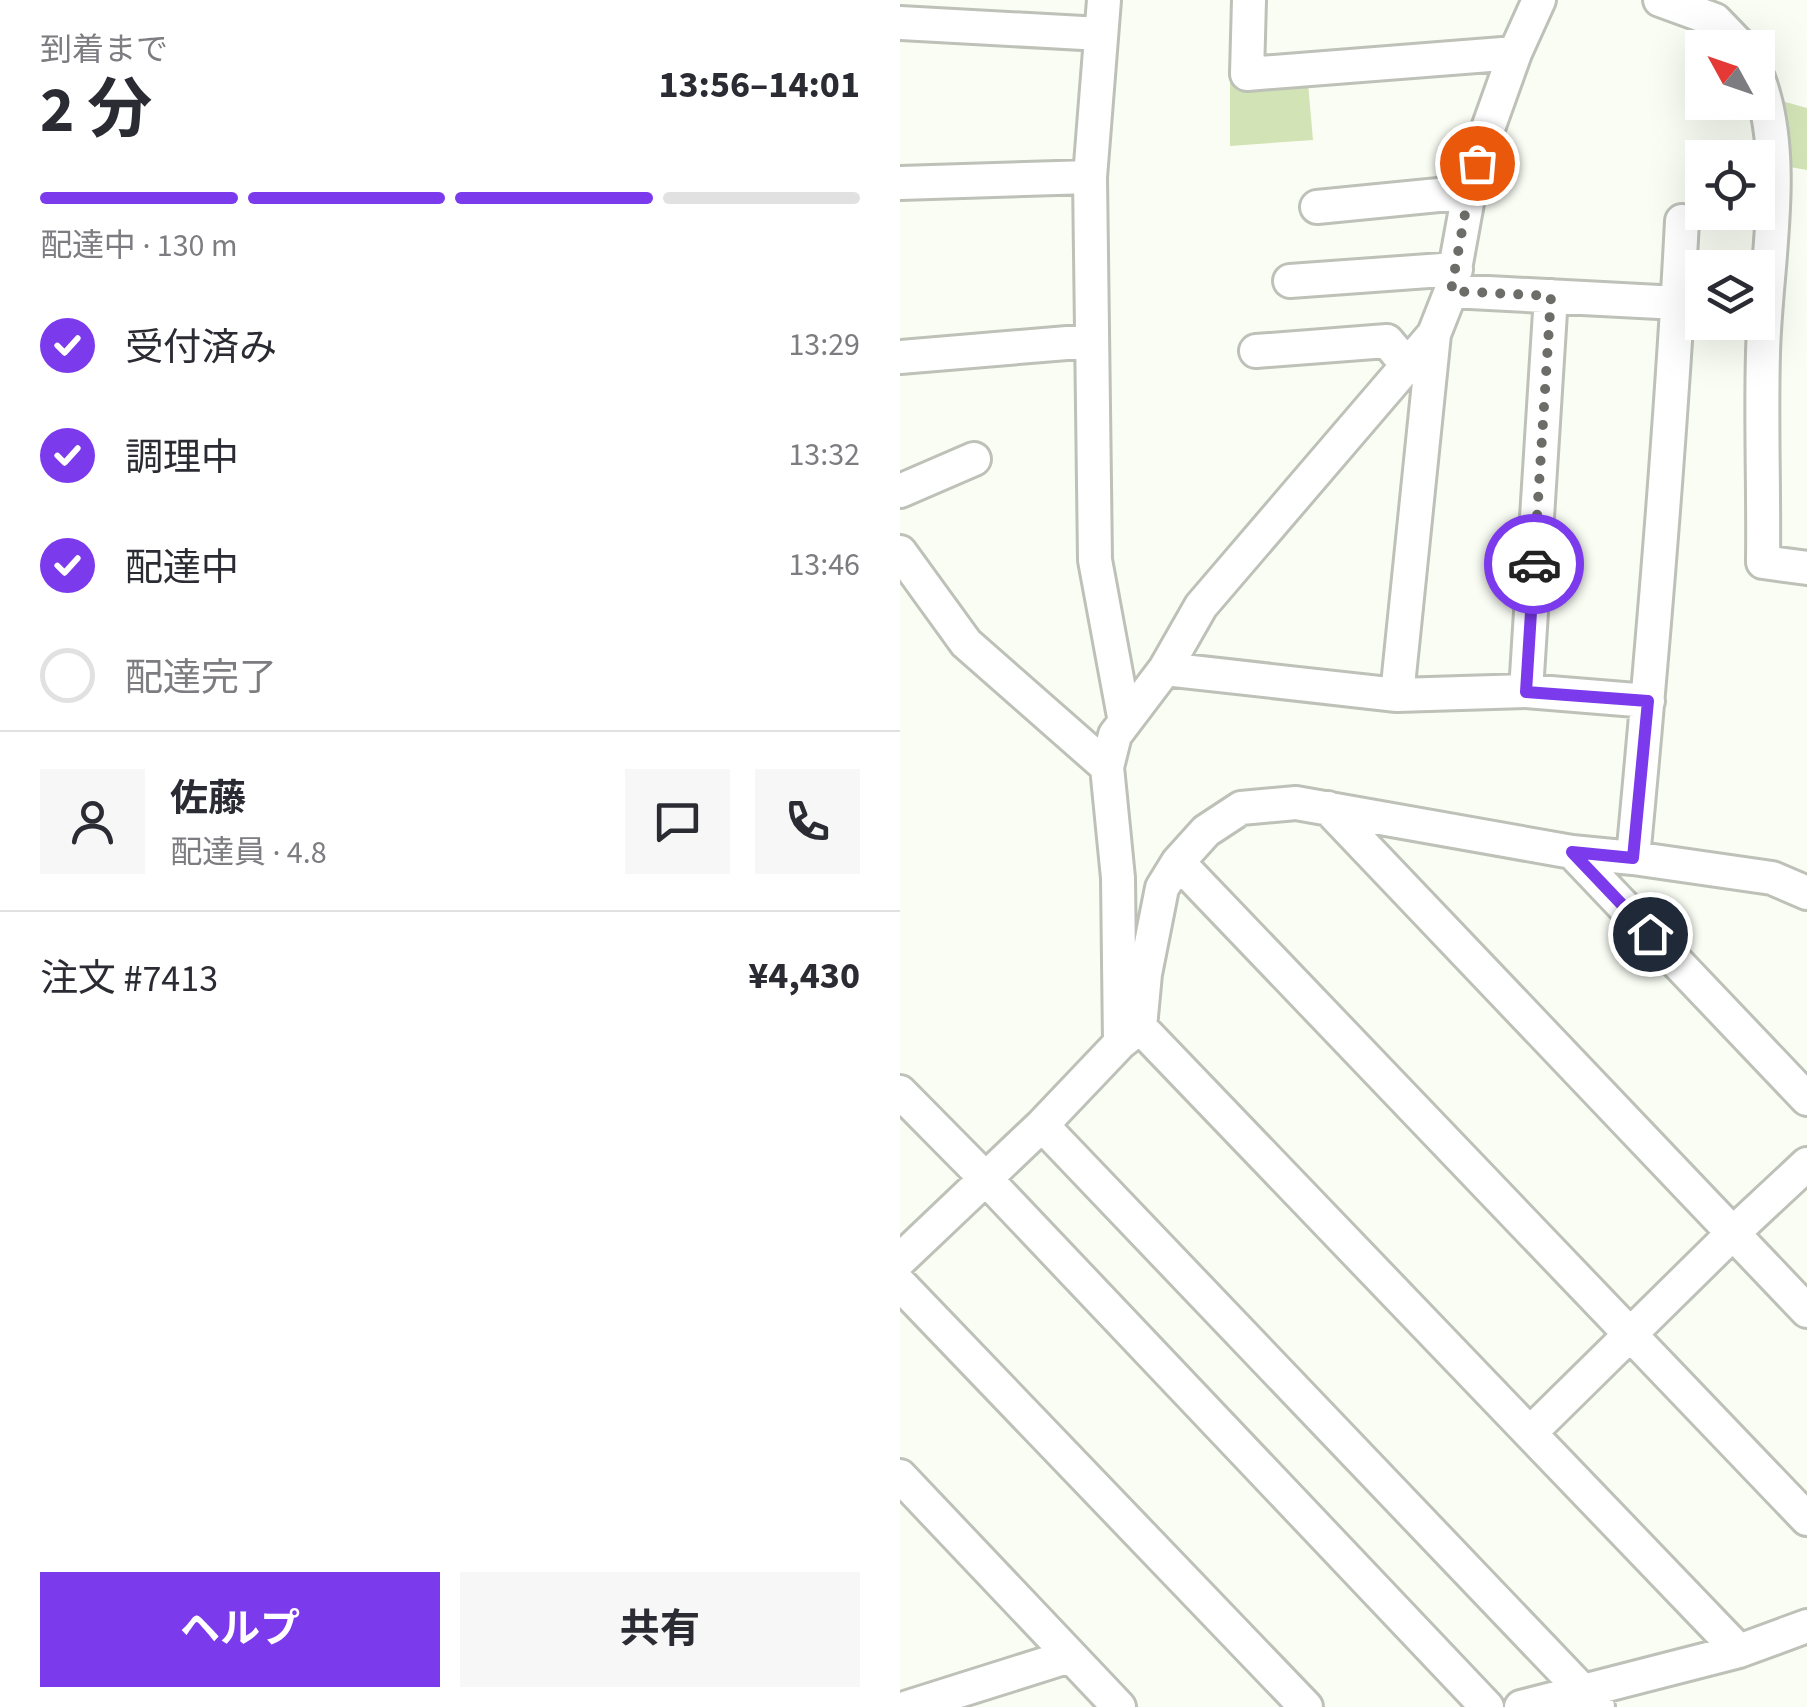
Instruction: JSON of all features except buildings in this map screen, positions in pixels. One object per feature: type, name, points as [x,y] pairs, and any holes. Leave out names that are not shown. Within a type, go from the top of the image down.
[{"type":"street","points":[[1104,0],[1090,177],[1095,560],[1124,722]]},
{"type":"street","points":[[1249,0],[1246,74],[1515,52]]},
{"type":"street","points":[[1397,695],[1434,334],[1454,280],[1469,192],[1486,134],[1515,52],[1540,0]]},
{"type":"street","points":[[1660,0],[1715,20],[1725,30]]},
{"type":"street","points":[[900,23],[1101,34]]},
{"type":"street","points":[[1770,120],[1773,166],[1763,352],[1763,562],[1807,568]]},
{"type":"street","points":[[900,183],[1090,177]]},
{"type":"street","points":[[1317,207],[1469,192]]},
{"type":"street","points":[[1633,858],[1682,221]]},
{"type":"street","points":[[1290,281],[1454,280],[1551,296],[1678,303]]},
{"type":"street","points":[[1526,692],[1551,296]]},
{"type":"street","points":[[1434,334],[1201,606],[1165,670],[1115,735],[1107,767],[1130,1035],[1531,1432],[1739,1651]]},
{"type":"street","points":[[900,357],[1091,340]]},
{"type":"street","points":[[1256,351],[1386,340],[1407,365]]},
{"type":"street","points":[[900,491],[974,459]]},
{"type":"street","points":[[900,552],[966,643],[1107,767]]},
{"type":"street","points":[[1165,670],[1397,695],[1526,692],[1648,701]]},
{"type":"street","points":[[900,1260],[1130,1035],[1162,888],[1206,830],[1241,808],[1296,803],[1572,852],[1772,878],[1807,893]]},
{"type":"street","points":[[1328,808],[1807,1311]]},
{"type":"street","points":[[1572,852],[1807,1099]]},
{"type":"street","points":[[1178,862],[1807,1519]]},
{"type":"street","points":[[900,1092],[1488,1707]]},
{"type":"street","points":[[1042,1125],[1591,1700]]},
{"type":"street","points":[[1531,1432],[1807,1164]]},
{"type":"street","points":[[900,1284],[1306,1707]]},
{"type":"street","points":[[900,1476],[1119,1707]]},
{"type":"street","points":[[1521,1707],[1591,1700],[1807,1626]]},
{"type":"street","points":[[907,1702],[1070,1656]]},
{"type":"green space","points":[[1307,72],[1313,140],[1230,146],[1230,76]]},
{"type":"green space","points":[[1778,100],[1807,108],[1807,170],[1790,167]]},
{"type":"way so far","points":[[1477,163],[1451,291],[1551,296],[1534,564]]},
{"type":"route","points":[[1534,564],[1526,692],[1648,701],[1633,858],[1572,852],[1650,934]]}]
